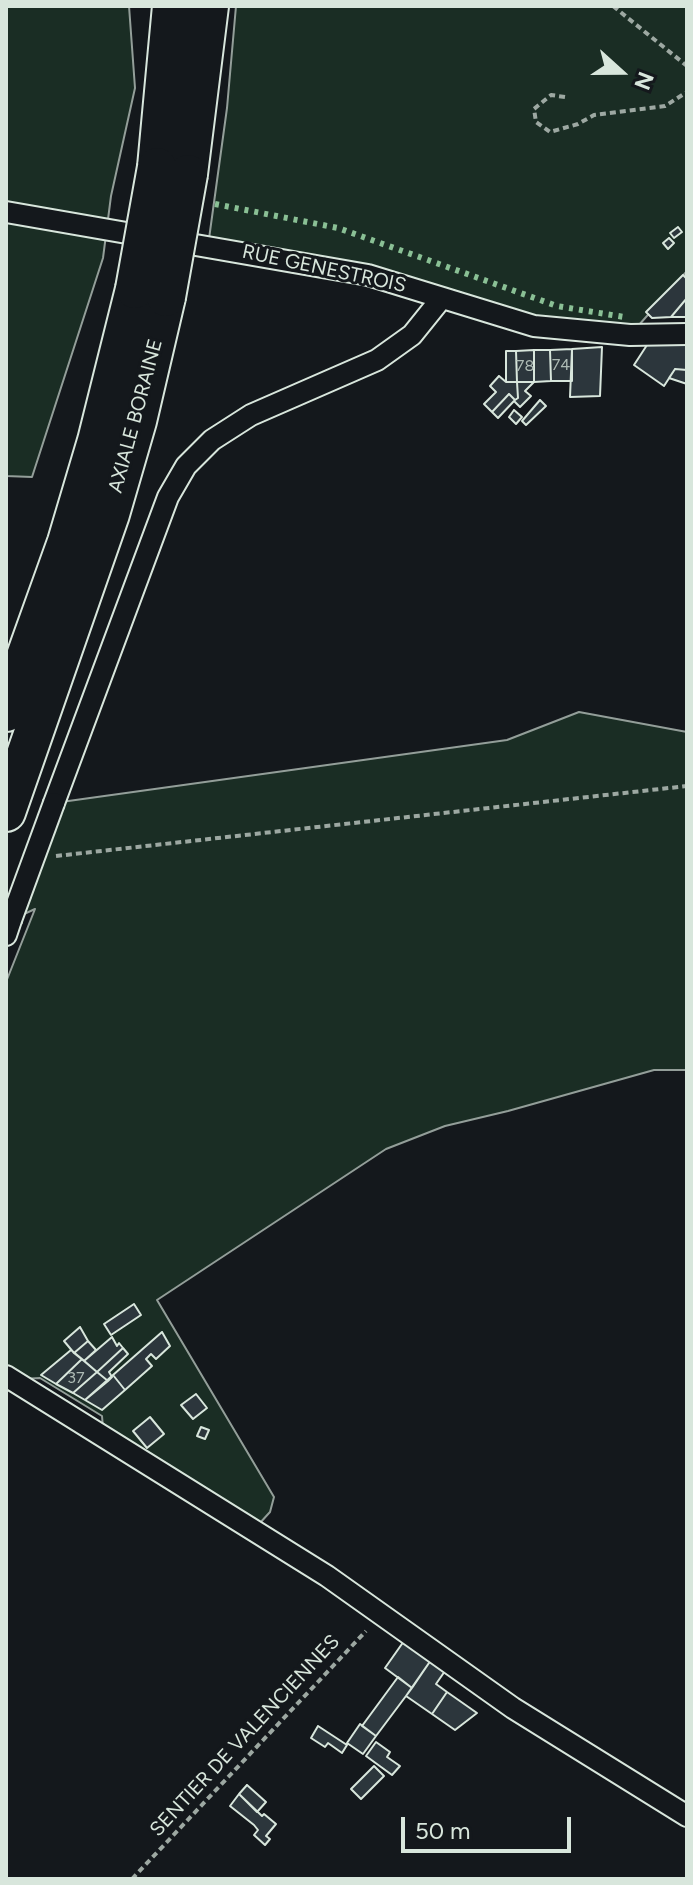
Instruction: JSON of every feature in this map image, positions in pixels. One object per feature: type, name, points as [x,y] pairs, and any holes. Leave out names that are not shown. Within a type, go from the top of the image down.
[{"type":"highway","name":"AXIALE BORAINE","points":[[172,6],[172,171]]},
{"type":"highway","name":"AXIALE BORAINE","points":[[6,812],[110,514],[137,421],[150,293],[172,171],[209,6]]},
{"type":"highway","name":"AXIALE BORAINE","points":[[6,712],[67,542],[97,441],[150,293]]},
{"type":"street","name":"RUE GENESTROIS","points":[[6,212],[368,275],[534,326],[630,335],[687,334]]},
{"type":"street","points":[[9,927],[168,497],[186,466],[212,440],[251,415],[377,360],[412,335],[441,299]]},
{"type":"street","points":[[6,1376],[327,1576],[513,1708],[687,1816]]},
{"type":"path","points":[[613,6],[687,66]]},
{"type":"path","points":[[565,97],[551,95],[534,109],[536,122],[550,132],[578,124],[594,115],[665,106],[687,92]]},
{"type":"path","points":[[50,856],[687,786]]},
{"type":"path","name":"SENTIER DE VALENCIENNES","points":[[132,1879],[382,1615]]},
{"type":"green space","points":[[6,6],[129,6],[135,88],[111,196],[103,258],[32,477],[6,476]]},
{"type":"green space","points":[[236,6],[687,6],[687,271],[630,335],[441,299],[208,246],[227,108]]},
{"type":"green space","points":[[579,712],[687,732],[687,1070],[654,1070],[445,1126],[386,1149],[157,1300],[274,1497],[270,1512],[259,1524],[103,1428],[102,1416],[40,1378],[22,1379],[6,1368],[6,982],[35,909],[11,920],[54,803],[507,740]]},
{"type":"building","points":[[678,227],[682,232],[674,238],[670,233]]},
{"type":"building","points":[[669,238],[674,243],[668,249],[663,243]]},
{"type":"building","points":[[683,275],[687,279],[687,298],[671,317],[652,318],[646,312]]},
{"type":"building","points":[[687,298],[687,317],[671,317]]},
{"type":"building","points":[[687,344],[687,370],[675,369],[664,386],[634,365],[647,345]]},
{"type":"building","points":[[602,347],[600,396],[570,397],[572,349]]},
{"type":"building","points":[[572,349],[572,381],[551,381],[550,350]]},
{"type":"building","points":[[534,350],[534,382],[517,382],[516,351]]},
{"type":"building","points":[[534,350],[550,350],[551,381],[534,382]]},
{"type":"building","points":[[506,351],[516,351],[517,382],[506,382]]},
{"type":"building","points":[[675,369],[687,370],[687,384],[669,378]]},
{"type":"building","points":[[499,376],[506,382],[517,382],[518,398],[515,400],[509,394],[492,412],[484,404],[496,392],[490,386]]},
{"type":"building","points":[[517,382],[534,382],[525,391],[531,396],[520,407],[514,401],[498,418],[492,412],[509,394],[515,400],[518,398]]},
{"type":"building","points":[[540,400],[546,406],[526,425],[522,421]]},
{"type":"building","points":[[514,410],[522,417],[516,424],[509,417]]},
{"type":"building","points":[[134,1304],[141,1315],[111,1335],[104,1324]]},
{"type":"building","points":[[80,1327],[88,1341],[74,1353],[64,1341]]},
{"type":"building","points":[[162,1332],[170,1346],[156,1359],[151,1354],[146,1359],[152,1366],[125,1390],[113,1375]]},
{"type":"building","points":[[112,1337],[117,1346],[119,1343],[123,1348],[97,1372],[84,1361]]},
{"type":"building","points":[[88,1341],[96,1350],[84,1361],[74,1353]]},
{"type":"building","points":[[123,1348],[128,1354],[109,1372],[112,1377],[108,1381],[97,1372]]},
{"type":"building","points":[[71,1350],[82,1359],[56,1384],[41,1375]]},
{"type":"building","points":[[82,1359],[97,1372],[73,1393],[56,1384]]},
{"type":"building","points":[[97,1372],[108,1381],[85,1400],[73,1393]]},
{"type":"building","points":[[113,1375],[125,1390],[102,1410],[85,1400]]},
{"type":"building","points":[[196,1394],[207,1408],[193,1419],[181,1405]]},
{"type":"building","points":[[150,1417],[164,1434],[147,1448],[133,1431]]},
{"type":"building","points":[[201,1427],[209,1430],[205,1439],[197,1436]]},
{"type":"building","points":[[404,1641],[431,1660],[412,1688],[385,1668]]},
{"type":"building","points":[[431,1660],[445,1671],[436,1684],[447,1692],[432,1714],[406,1696]]},
{"type":"building","points":[[398,1677],[412,1688],[376,1736],[362,1726]]},
{"type":"building","points":[[447,1692],[477,1713],[455,1730],[432,1714]]},
{"type":"building","points":[[360,1724],[376,1736],[363,1754],[347,1743]]},
{"type":"building","points":[[318,1726],[347,1745],[342,1753],[328,1743],[325,1747],[311,1738]]},
{"type":"building","points":[[376,1742],[390,1752],[387,1757],[400,1766],[392,1775],[366,1756]]},
{"type":"building","points":[[374,1766],[384,1776],[361,1799],[351,1789]]},
{"type":"building","points":[[247,1785],[266,1802],[257,1812],[239,1794]]},
{"type":"building","points":[[239,1794],[262,1816],[264,1814],[276,1824],[266,1836],[270,1839],[265,1845],[254,1835],[258,1830],[254,1825],[230,1806]]},
{"type":"hedge","points":[[215,204],[338,228],[557,306],[624,317]]}]
